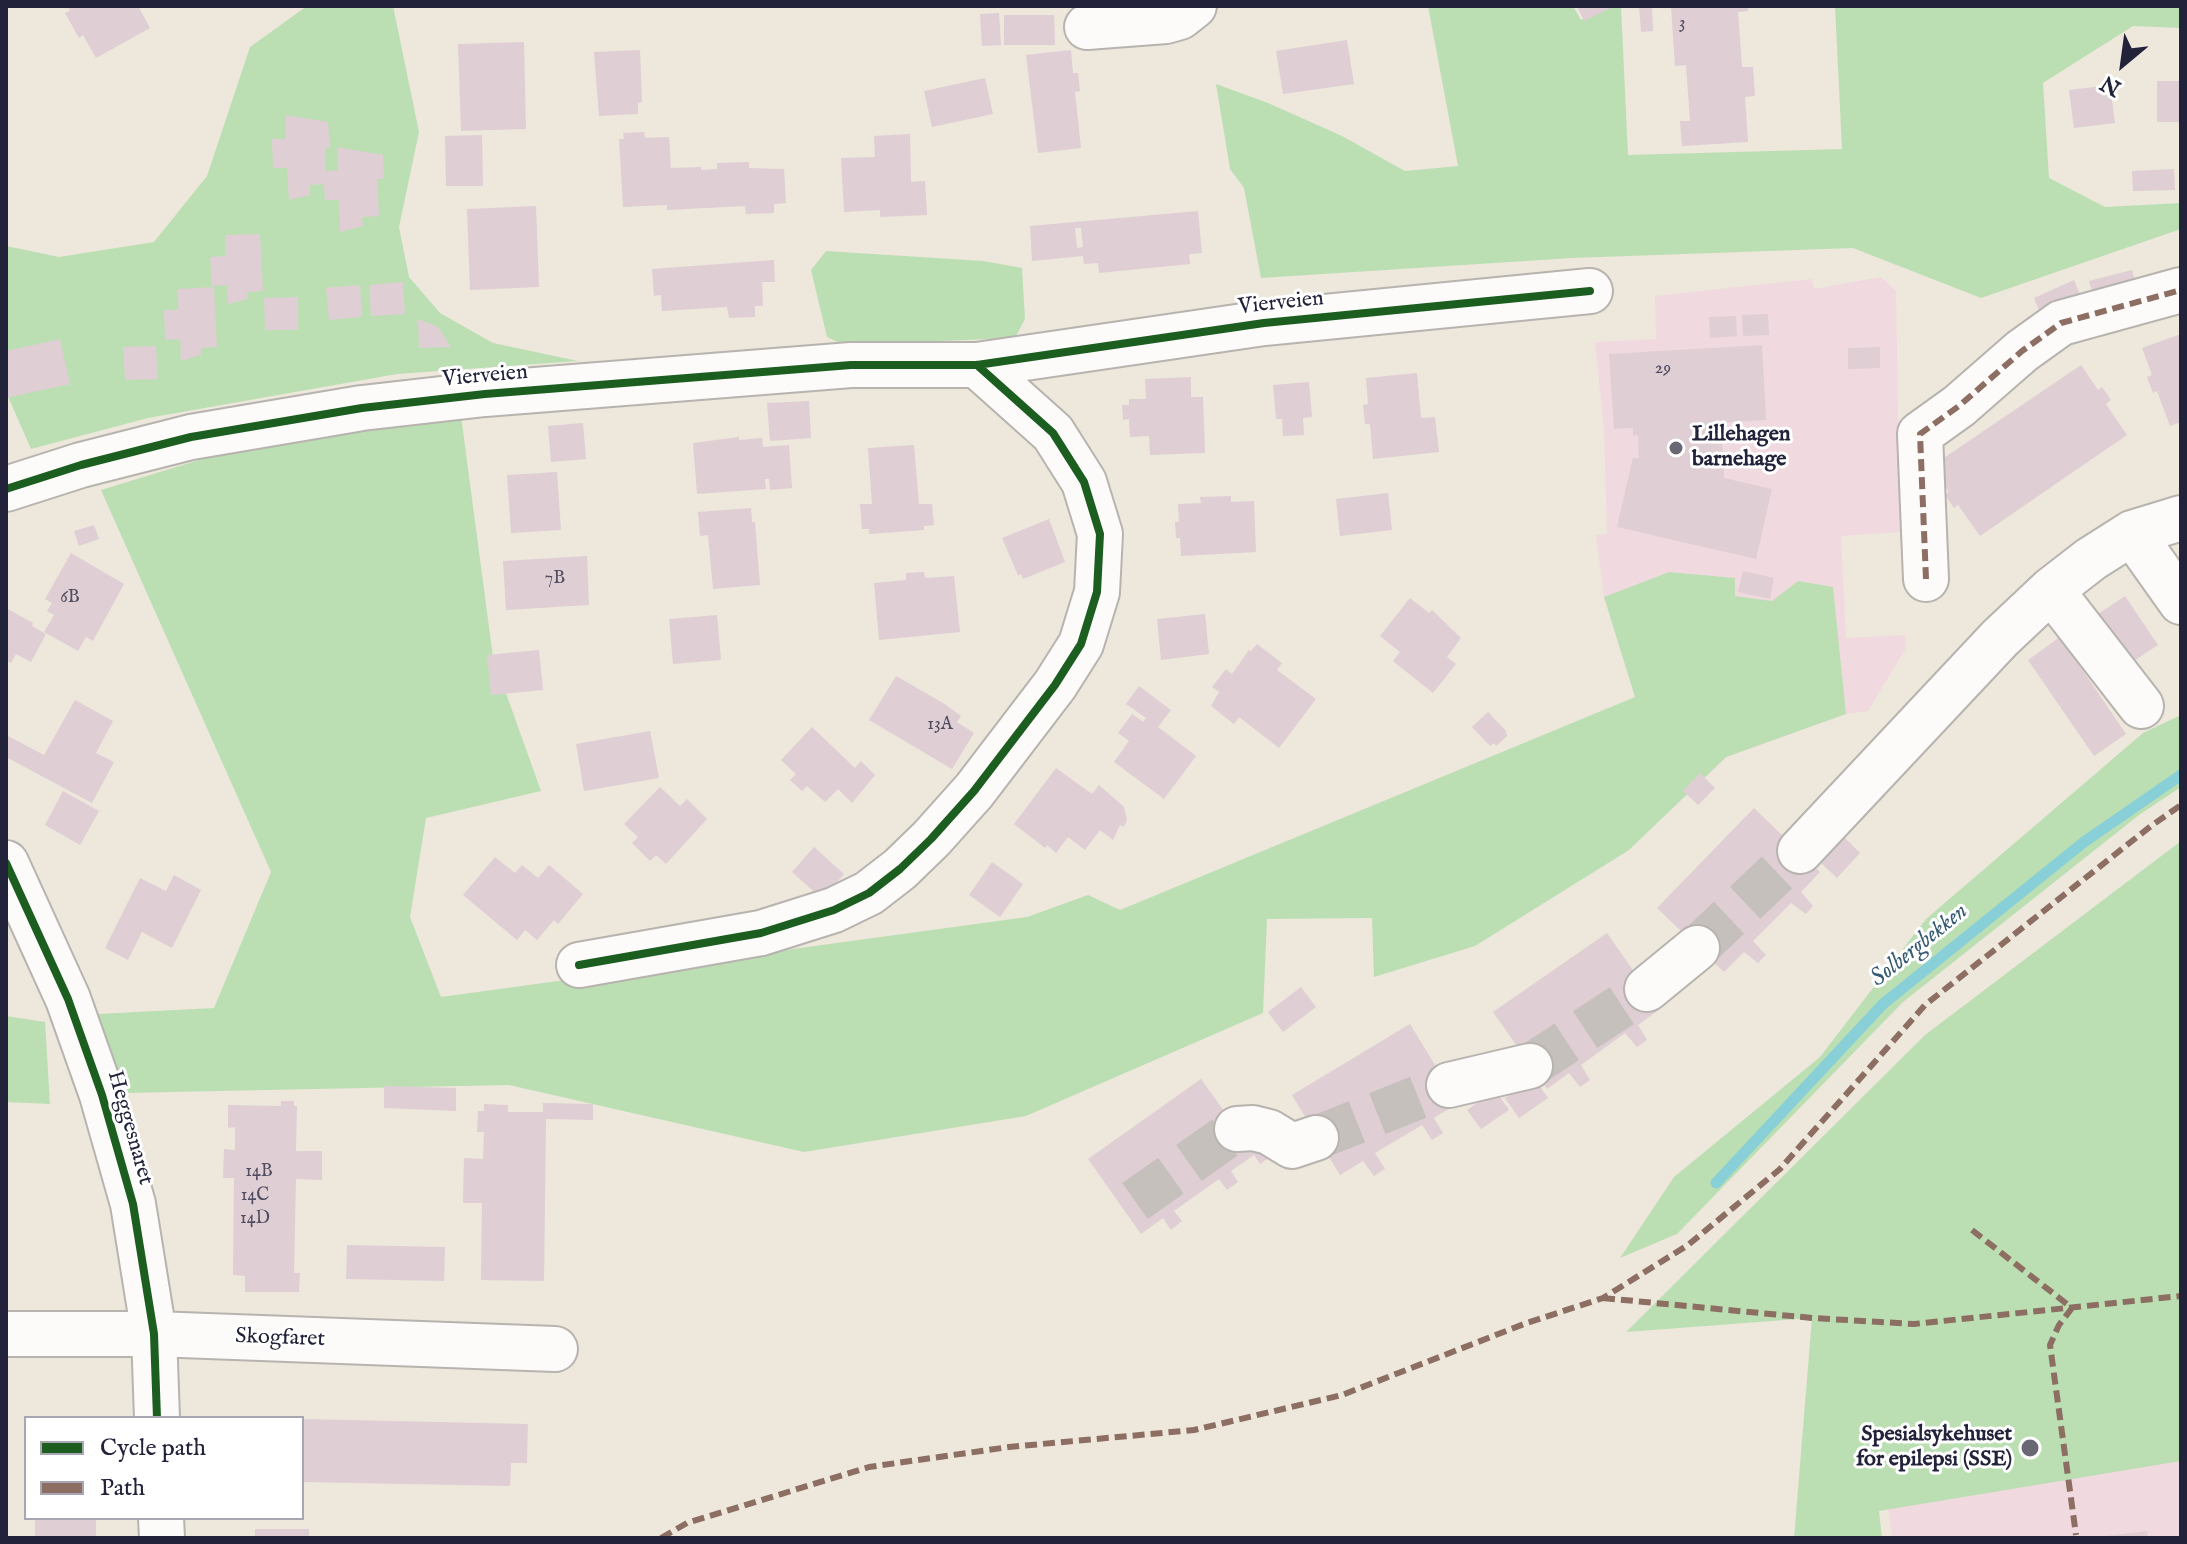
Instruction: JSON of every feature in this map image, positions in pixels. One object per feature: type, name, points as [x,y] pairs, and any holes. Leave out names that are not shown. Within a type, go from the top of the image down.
[{"type":"street","points":[[1087,27],[1166,21],[1180,17],[1194,6]]},
{"type":"street","points":[[1926,579],[1920,434],[2061,323],[2181,290]]},
{"type":"street","name":"Vierveien","points":[[6,489],[81,465],[191,437],[362,408],[485,394],[851,365],[977,365],[1264,323],[1590,291]]},
{"type":"street","points":[[579,965],[761,933],[834,910],[869,893],[931,839],[974,791],[1055,685],[1081,644],[1097,592],[1100,534],[1084,482],[1053,433],[977,365]]},
{"type":"street","points":[[1800,851],[2000,638],[2051,590],[2132,533],[2181,518]]},
{"type":"street","points":[[2132,533],[2181,602]]},
{"type":"street","points":[[2051,590],[2141,706]]},
{"type":"street","name":"Heggesnaret","points":[[6,863],[68,999],[102,1095],[133,1204],[154,1334],[157,1416]]},
{"type":"street","points":[[1647,989],[1697,948]]},
{"type":"street","points":[[1449,1085],[1530,1066]]},
{"type":"street","points":[[1237,1129],[1253,1128],[1269,1132],[1292,1146],[1316,1138]]},
{"type":"street","name":"Skogfaret","points":[[6,1334],[154,1334],[555,1349]]},
{"type":"shaded area","points":[[1881,277],[1896,291],[1900,532],[1841,536],[1846,638],[1905,635],[1906,648],[1868,711],[1846,714],[1727,757],[1671,810],[1604,597],[1596,535],[1607,534],[1604,429],[1595,342],[1656,339],[1655,296],[1812,279],[1814,289]]},
{"type":"shaded area","name":"Spesialsykehuset for epilepsi (SSE)","points":[[2181,1281],[2181,1538],[1892,1538],[1867,1358]]},
{"type":"green space","points":[[307,6],[393,6],[419,132],[399,227],[409,277],[440,313],[493,343],[578,361],[397,374],[148,418],[31,449],[6,392],[6,246],[59,257],[154,242],[207,176],[250,47]]},
{"type":"green space","points":[[1428,6],[1573,6],[1581,20],[1606,6],[1621,6],[1628,155],[1842,149],[1835,6],[2181,6],[2181,28],[2133,26],[2043,83],[2049,178],[2105,207],[2181,203],[2181,229],[1981,298],[1853,248],[1572,258],[1261,278],[1244,188],[1230,169],[1216,84],[1342,136],[1405,171],[1458,166]]},
{"type":"green space","points":[[826,251],[983,261],[1022,268],[1025,319],[1015,338],[844,345],[827,337],[811,270]]},
{"type":"green space","points":[[461,416],[493,657],[541,791],[426,818],[410,917],[441,997],[1027,917],[1088,895],[1120,910],[1635,697],[1604,597],[1669,572],[1735,578],[1735,596],[1772,601],[1798,581],[1833,587],[1846,714],[1726,757],[1629,850],[1475,946],[1374,977],[1372,918],[1267,919],[1263,1013],[1026,1116],[804,1152],[509,1085],[124,1093],[98,1014],[214,1008],[271,872],[101,490],[258,442]]},
{"type":"green space","points":[[2181,715],[2181,787],[2139,815],[1903,1002],[1677,1234],[1620,1258],[1674,1177],[1820,1057],[1926,919],[2143,733]]},
{"type":"green space","points":[[2181,841],[2181,1461],[1879,1511],[1882,1538],[1794,1538],[1812,1318],[1626,1332],[1925,1035]]},
{"type":"green space","points":[[6,1016],[45,1022],[50,1104],[6,1102]]},
{"type":"building","points":[[67,6],[138,6],[150,28],[96,58],[83,35],[79,38],[65,13],[70,11]]},
{"type":"building","points":[[1577,6],[1615,6],[1584,21]]},
{"type":"building","points":[[1639,6],[1652,6],[1653,31],[1641,32]]},
{"type":"building","points":[[1671,6],[1748,6],[1748,11],[1738,12],[1742,67],[1753,67],[1755,96],[1745,97],[1748,142],[1682,146],[1680,121],[1690,121],[1686,65],[1675,66]]},
{"type":"building","points":[[999,13],[1001,45],[982,46],[980,14]]},
{"type":"building","points":[[1004,15],[1054,15],[1055,45],[1004,45]]},
{"type":"building","points":[[1347,40],[1354,84],[1283,94],[1276,51]]},
{"type":"building","points":[[524,42],[526,129],[461,131],[458,44]]},
{"type":"building","points":[[640,50],[642,102],[638,103],[638,114],[599,116],[594,52]]},
{"type":"building","points":[[1071,50],[1073,73],[1078,73],[1080,91],[1075,92],[1081,148],[1038,153],[1026,55]]},
{"type":"building","points":[[985,78],[993,114],[932,127],[924,91]]},
{"type":"building","points":[[2157,81],[2181,81],[2181,122],[2157,122]]},
{"type":"building","points":[[2110,85],[2115,123],[2074,128],[2069,90]]},
{"type":"building","points":[[285,115],[328,122],[330,148],[325,148],[326,171],[338,170],[337,147],[383,155],[384,179],[377,179],[379,216],[362,217],[363,226],[340,232],[339,200],[325,200],[324,184],[310,185],[310,195],[289,200],[287,168],[273,168],[272,139],[286,139]]},
{"type":"building","points":[[644,132],[645,138],[669,137],[671,168],[717,169],[717,163],[749,162],[749,168],[784,169],[786,203],[774,204],[774,213],[746,214],[745,206],[667,210],[667,205],[623,207],[619,139],[624,139],[623,133]]},
{"type":"building","points":[[910,134],[911,182],[925,181],[927,215],[880,217],[880,210],[844,212],[841,158],[875,157],[874,136]]},
{"type":"building","points":[[482,135],[483,186],[446,186],[445,136]]},
{"type":"building","points":[[2174,169],[2175,190],[2133,191],[2132,171]]},
{"type":"building","points":[[536,206],[539,287],[470,290],[467,209]]},
{"type":"building","points":[[1198,211],[1202,253],[1189,254],[1190,264],[1099,273],[1098,263],[1084,264],[1083,256],[1032,261],[1030,226]],"holes":[[[1075,228],[1081,228],[1083,247],[1077,248]]]},
{"type":"building","points":[[260,234],[263,291],[247,292],[248,299],[228,304],[227,285],[212,286],[210,257],[225,256],[225,235]]},
{"type":"building","points":[[774,260],[775,282],[762,282],[763,306],[755,306],[755,317],[729,318],[727,307],[662,311],[661,295],[654,296],[652,269]]},
{"type":"building","points":[[2132,270],[2137,288],[2094,299],[2089,281]]},
{"type":"building","points":[[2074,280],[2081,297],[2041,315],[2034,298]]},
{"type":"building","points":[[403,282],[405,314],[371,316],[369,285]]},
{"type":"building","points":[[360,285],[362,317],[329,320],[326,288]]},
{"type":"building","points":[[214,287],[217,347],[201,348],[201,355],[181,361],[180,339],[165,340],[164,310],[178,310],[178,289]]},
{"type":"building","points":[[298,297],[298,330],[265,330],[264,298]]},
{"type":"building","points":[[1768,314],[1769,335],[1743,336],[1742,315]]},
{"type":"building","points":[[1736,316],[1737,336],[1710,338],[1709,317]]},
{"type":"building","points":[[418,319],[438,327],[451,347],[419,348]]},
{"type":"building","points":[[2181,334],[2181,422],[2170,426],[2157,391],[2153,393],[2147,377],[2152,375],[2142,348]]},
{"type":"building","points":[[60,339],[70,384],[6,398],[6,351]]},
{"type":"building","points":[[1762,345],[1766,420],[1721,423],[1724,478],[1772,489],[1756,559],[1617,527],[1633,457],[1639,459],[1638,435],[1633,436],[1633,428],[1614,429],[1609,354]]},
{"type":"building","points":[[156,346],[158,379],[125,380],[123,347]]},
{"type":"building","points":[[1880,347],[1880,368],[1848,369],[1848,348]]},
{"type":"building","points":[[2081,365],[2098,390],[2102,387],[2111,400],[2106,404],[2127,435],[1980,536],[1958,505],[1954,508],[1945,495],[1949,492],[1932,466]]},
{"type":"building","points":[[1417,373],[1421,418],[1435,417],[1439,452],[1373,459],[1370,424],[1365,424],[1363,405],[1368,404],[1366,378]]},
{"type":"building","points":[[1191,377],[1191,397],[1203,397],[1205,453],[1150,455],[1149,436],[1130,437],[1129,419],[1123,420],[1122,405],[1129,405],[1129,399],[1146,399],[1145,379]]},
{"type":"building","points":[[1309,382],[1312,417],[1303,418],[1304,435],[1283,436],[1282,419],[1276,419],[1273,385]]},
{"type":"building","points":[[809,401],[811,438],[770,441],[767,403]]},
{"type":"building","points":[[583,423],[586,459],[551,462],[548,426]]},
{"type":"building","points":[[739,437],[739,440],[762,438],[763,447],[789,445],[792,488],[770,490],[769,479],[765,479],[766,489],[697,494],[693,443]]},
{"type":"building","points":[[914,445],[919,504],[932,504],[934,525],[924,526],[924,530],[869,534],[869,529],[862,529],[860,504],[872,504],[868,448]]},
{"type":"building","points":[[557,472],[561,530],[511,533],[507,475]]},
{"type":"building","points":[[1388,493],[1392,530],[1340,536],[1336,499]]},
{"type":"building","points":[[1231,496],[1231,502],[1254,501],[1256,552],[1181,556],[1175,522],[1179,522],[1178,504],[1201,503],[1200,497]]},
{"type":"building","points":[[751,508],[760,585],[713,589],[708,535],[700,536],[698,512]]},
{"type":"building","points":[[1049,519],[1065,562],[1023,579],[1021,574],[1018,575],[1002,538]]},
{"type":"building","points":[[94,525],[99,539],[79,546],[74,531]]},
{"type":"building","points":[[71,553],[124,584],[93,641],[86,637],[78,651],[44,632],[54,615],[47,611],[52,603],[45,599]]},
{"type":"building","points":[[587,556],[589,605],[506,610],[503,561]]},
{"type":"building","points":[[1743,571],[1774,578],[1770,599],[1738,592]]},
{"type":"building","points":[[924,572],[925,578],[954,576],[960,632],[879,640],[874,583],[906,580],[906,573]]},
{"type":"building","points":[[2125,596],[2158,645],[2126,666],[2092,618]]},
{"type":"building","points":[[1410,598],[1429,613],[1432,610],[1461,638],[1447,657],[1456,664],[1433,693],[1393,661],[1400,652],[1380,636]]},
{"type":"building","points":[[6,608],[46,634],[31,662],[16,654],[11,663],[6,661]]},
{"type":"building","points":[[1205,614],[1209,654],[1161,660],[1157,619]]},
{"type":"building","points":[[717,615],[721,660],[673,664],[669,619]]},
{"type":"building","points":[[2060,637],[2126,734],[2094,756],[2028,660]]},
{"type":"building","points":[[1257,644],[1282,663],[1277,670],[1316,699],[1279,748],[1239,717],[1234,724],[1211,706],[1219,692],[1212,687],[1226,669],[1232,674]]},
{"type":"building","points":[[539,650],[543,690],[491,695],[487,655]]},
{"type":"building","points":[[896,676],[961,716],[957,722],[974,733],[952,769],[869,720]]},
{"type":"building","points":[[1139,686],[1171,710],[1158,727],[1196,756],[1164,799],[1114,762],[1129,741],[1118,733],[1132,714],[1143,722],[1146,718],[1126,704]]},
{"type":"building","points":[[75,700],[113,721],[96,753],[114,762],[92,803],[6,757],[6,735],[44,755]]},
{"type":"building","points":[[1488,712],[1506,731],[1507,736],[1496,746],[1494,743],[1490,746],[1472,727]]},
{"type":"building","points":[[812,727],[855,768],[861,761],[875,775],[852,803],[838,789],[825,802],[807,786],[802,791],[790,780],[796,774],[781,760]]},
{"type":"building","points":[[650,731],[659,778],[584,791],[576,744]]},
{"type":"building","points":[[1056,768],[1092,794],[1099,785],[1124,807],[1127,820],[1124,827],[1120,825],[1113,840],[1100,830],[1085,850],[1068,837],[1056,853],[1014,824]]},
{"type":"building","points":[[1700,773],[1715,788],[1698,805],[1683,791]]},
{"type":"building","points":[[660,787],[680,806],[687,799],[707,819],[666,864],[656,855],[650,861],[632,843],[638,837],[624,824]]},
{"type":"building","points":[[63,791],[99,811],[80,845],[45,825]]},
{"type":"building","points":[[1754,808],[1820,872],[1801,892],[1813,906],[1806,914],[1791,903],[1753,941],[1766,955],[1758,963],[1744,952],[1724,972],[1657,908]]},
{"type":"building","points":[[1843,836],[1860,853],[1837,878],[1819,861]]},
{"type":"building","points":[[814,847],[844,874],[822,899],[792,872]]},
{"type":"building","points":[[495,857],[515,873],[522,865],[538,878],[549,865],[583,894],[558,924],[554,920],[537,940],[525,930],[517,940],[463,895]]},
{"type":"building","points":[[992,862],[1023,884],[1000,917],[969,895]]},
{"type":"building","points":[[174,875],[201,890],[172,948],[142,932],[128,960],[105,948],[140,878],[166,891]]},
{"type":"building","points":[[1607,933],[1660,1009],[1638,1025],[1647,1040],[1637,1047],[1625,1033],[1581,1065],[1590,1080],[1580,1087],[1569,1073],[1547,1089],[1493,1012]]},
{"type":"building","points":[[1301,987],[1316,1007],[1283,1032],[1268,1012]]},
{"type":"building","points":[[1410,1024],[1458,1103],[1434,1118],[1443,1133],[1432,1140],[1422,1125],[1375,1153],[1385,1169],[1374,1176],[1363,1161],[1340,1175],[1292,1095]]},
{"type":"building","points":[[1534,1078],[1548,1098],[1519,1118],[1505,1098]]},
{"type":"building","points":[[1201,1079],[1247,1143],[1270,1157],[1260,1164],[1254,1155],[1231,1171],[1238,1182],[1227,1190],[1219,1179],[1174,1211],[1182,1221],[1171,1230],[1163,1218],[1141,1234],[1088,1159]]},
{"type":"building","points":[[384,1086],[456,1088],[456,1111],[384,1108]]},
{"type":"building","points":[[1495,1090],[1509,1110],[1481,1129],[1467,1110]]},
{"type":"building","points":[[281,1101],[294,1101],[294,1106],[297,1106],[296,1151],[322,1151],[322,1180],[296,1179],[294,1273],[300,1273],[299,1292],[245,1292],[245,1276],[233,1275],[234,1178],[223,1178],[224,1149],[235,1150],[235,1127],[228,1128],[228,1105],[281,1106]]},
{"type":"building","points":[[543,1103],[593,1104],[593,1120],[546,1119],[544,1281],[481,1280],[482,1203],[463,1203],[464,1158],[483,1159],[484,1132],[477,1132],[478,1111],[484,1111],[484,1104],[508,1105],[508,1112],[543,1112]]},
{"type":"building","points":[[347,1245],[445,1247],[444,1281],[346,1279]]},
{"type":"building","points":[[304,1419],[528,1424],[527,1463],[511,1463],[510,1486],[304,1482]]},
{"type":"building","points":[[35,1520],[96,1520],[96,1538],[35,1538]]},
{"type":"building","points":[[255,1529],[309,1529],[309,1538],[255,1538]]},
{"type":"building","points":[[2147,1531],[2148,1538],[2106,1538],[2106,1536]]},
{"type":"waterway","name":"Solbergbekken","points":[[1716,1183],[1883,1004],[2084,842],[2181,775]]},
{"type":"tunnel","points":[[1697,948],[1800,851]]},
{"type":"tunnel","points":[[1530,1066],[1647,989]]},
{"type":"tunnel","points":[[1316,1138],[1449,1085]]},
{"type":"tunnel","points":[[1135,1201],[1237,1129]]},
{"type":"marked path","points":[[1926,579],[1920,434],[2061,323],[2181,290]]},
{"type":"marked path","points":[[661,1538],[687,1523],[869,1467],[1009,1447],[1194,1430],[1342,1395],[1524,1324],[1603,1298],[1688,1245],[1780,1169],[1925,1005],[2181,805]]},
{"type":"marked path","points":[[1972,1230],[2072,1308],[2059,1325],[2050,1345],[2076,1535]]},
{"type":"marked path","points":[[1603,1298],[1812,1318],[1914,1324],[2181,1296]]},
{"type":"cycle path","points":[[6,489],[81,465],[191,437],[362,408],[485,394],[851,365],[977,365],[1264,323],[1590,291]]},
{"type":"cycle path","points":[[579,965],[761,933],[834,910],[869,893],[931,839],[974,791],[1055,685],[1081,644],[1097,592],[1100,534],[1084,482],[1053,433],[977,365]]},
{"type":"cycle path","points":[[6,863],[68,999],[102,1095],[133,1204],[154,1334],[157,1416]]},
{"type":"place","name":"Lillehagen barnehage","points":[[1676,448]]},
{"type":"place","name":"Spesialsykehuset for epilepsi (SSE)","points":[[2030,1448]]}]
